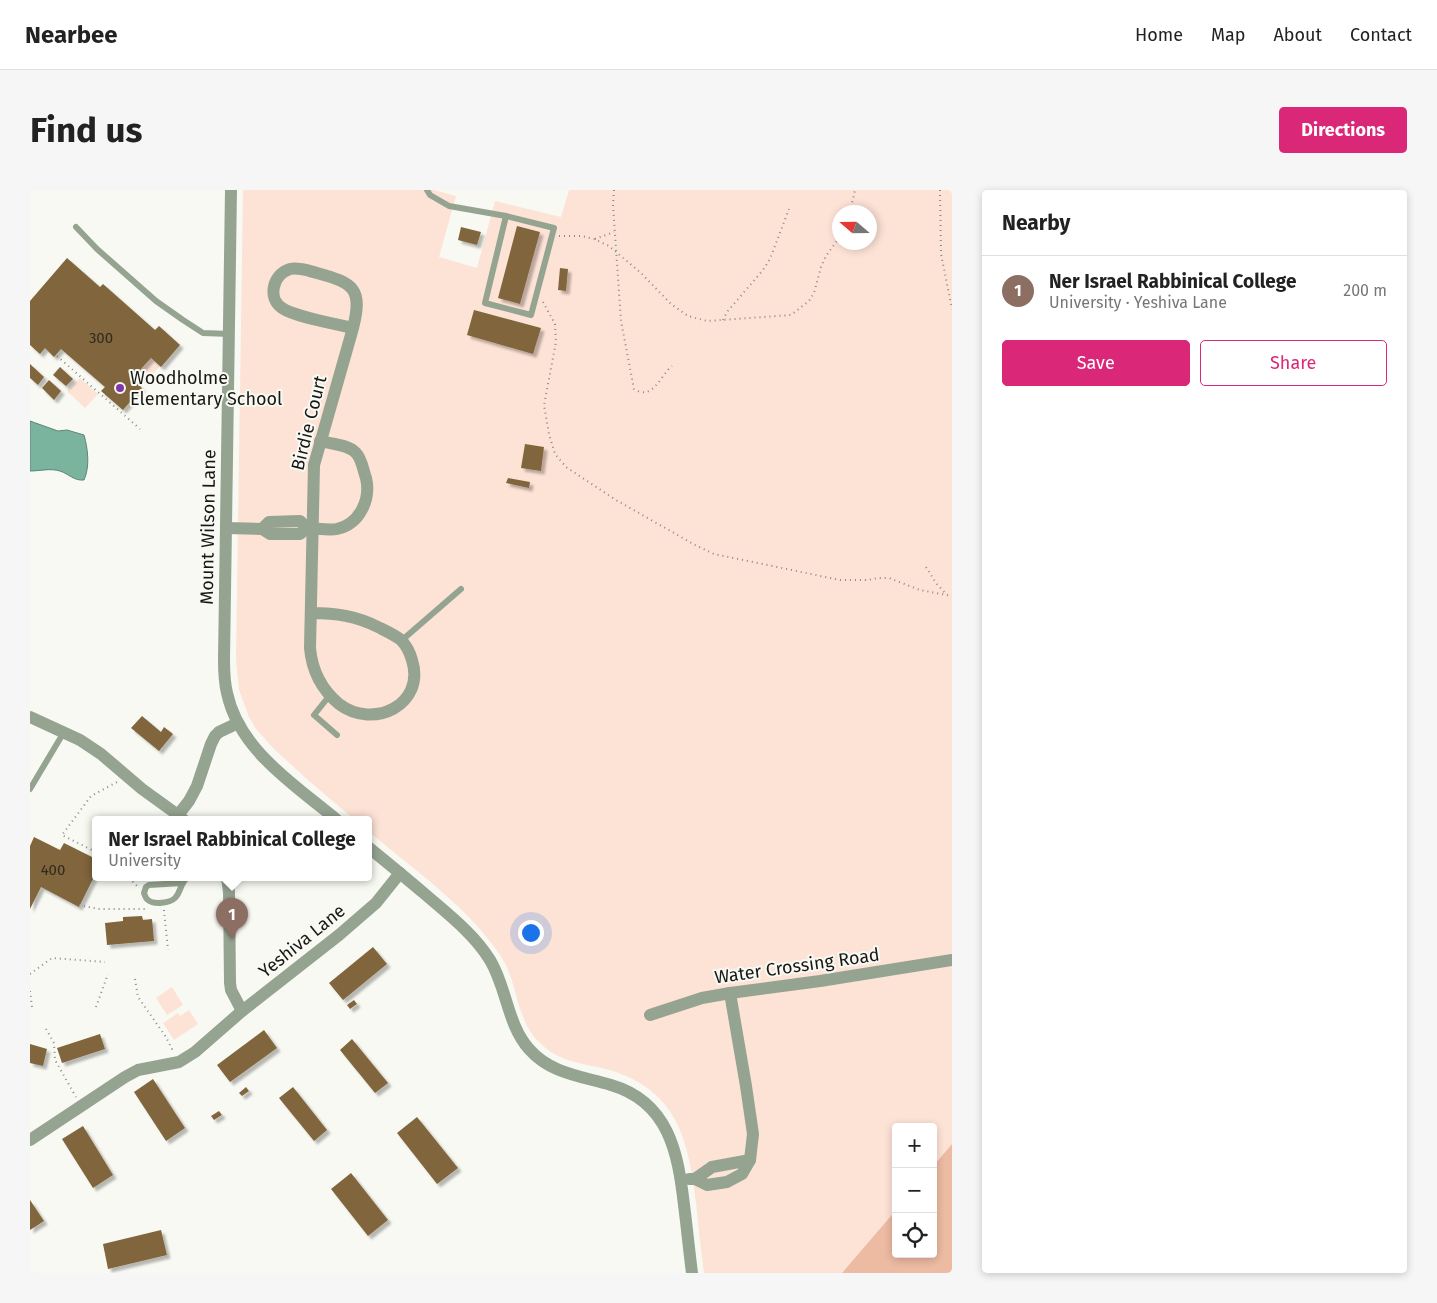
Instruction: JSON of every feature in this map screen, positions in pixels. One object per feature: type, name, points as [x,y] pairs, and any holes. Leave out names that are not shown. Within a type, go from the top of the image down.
[{"type":"street","name":"Mount Wilson Lane","points":[[231,190],[224,677],[227,694],[238,723],[246,736],[266,760],[332,816]]},
{"type":"street","name":"Birdie Court","points":[[353,328],[291,313],[281,307],[273,296],[277,279],[286,271],[295,269],[333,277],[351,286],[356,296],[357,309],[353,328],[314,464],[310,528],[312,613],[310,648],[313,668],[321,685],[347,709],[364,714],[380,714],[399,706],[409,695],[415,677],[412,657],[402,641]]},
{"type":"street","points":[[226,528],[262,529],[269,522],[300,522],[310,528],[335,530],[350,523],[363,509],[366,500],[368,488],[361,461],[357,454],[344,446],[320,441]]},
{"type":"street","points":[[312,613],[336,614],[358,618],[381,628],[402,641]]},
{"type":"street","points":[[30,717],[80,740],[101,754],[142,789],[178,816]]},
{"type":"street","points":[[182,816],[197,786],[215,736],[219,732],[238,723]]},
{"type":"street","points":[[372,850],[466,930],[483,951],[495,970],[513,1024],[524,1043],[538,1058],[562,1072],[624,1090],[636,1096],[654,1111],[670,1134],[674,1148],[681,1180],[692,1273]]},
{"type":"street","name":"Yeshiva Lane","points":[[30,1140],[125,1076],[138,1070],[176,1063],[196,1052],[242,1011],[376,903],[400,873]]},
{"type":"street","name":"Yeshiva Lane","points":[[227,881],[230,983],[231,990],[242,1011]]},
{"type":"street","name":"Water Crossing Road","points":[[650,1015],[702,998],[952,960]]},
{"type":"street","points":[[695,1178],[707,1185],[727,1182],[742,1174],[750,1160],[753,1134],[730,993]]},
{"type":"street","points":[[681,1180],[695,1178],[712,1167],[750,1160]]},
{"type":"lane","points":[[427,190],[430,195],[449,206],[506,216],[554,228],[531,315],[485,303],[506,216]]},
{"type":"lane","points":[[76,227],[97,249],[156,301],[183,320],[203,333],[230,334]]},
{"type":"lane","points":[[402,641],[461,590]]},
{"type":"lane","points":[[330,695],[314,715],[337,735]]},
{"type":"lane","points":[[30,789],[64,732]]},
{"type":"lane","points":[[182,883],[149,885],[144,893],[148,900],[152,902],[170,901],[177,896],[184,881]]},
{"type":"path","points":[[614,190],[612,205],[621,320],[634,388],[644,393],[651,391],[672,366]]},
{"type":"path","points":[[851,205],[854,190]]},
{"type":"path","points":[[940,190],[941,254],[952,308]]},
{"type":"path","points":[[723,320],[727,312],[770,259],[789,209]]},
{"type":"path","points":[[594,239],[614,232]]},
{"type":"path","points":[[552,235],[582,236],[594,239],[616,252],[641,273],[671,304],[688,316],[708,320],[791,315],[809,301],[814,293],[821,267],[832,248]]},
{"type":"path","points":[[537,292],[555,324],[556,342],[544,405],[555,454],[566,467],[624,505],[714,554],[840,580],[889,578],[920,590],[952,596]]},
{"type":"path","points":[[57,356],[140,429]]},
{"type":"path","points":[[926,567],[946,594]]},
{"type":"path","points":[[92,850],[62,835],[91,796],[123,778]]},
{"type":"path","points":[[132,881],[140,889]]},
{"type":"path","points":[[79,906],[98,909],[155,909]]},
{"type":"path","points":[[164,910],[168,950]]},
{"type":"path","points":[[30,974],[52,958],[105,962]]},
{"type":"path","points":[[96,1007],[108,974]]},
{"type":"path","points":[[135,979],[138,997],[166,1037],[173,1050],[176,1063]]},
{"type":"path","points":[[30,991],[32,1007]]},
{"type":"path","points":[[46,1029],[54,1044],[56,1060],[81,1105]]},
{"type":"shaded area","points":[[243,190],[434,190],[456,196],[439,257],[477,268],[495,201],[561,217],[569,190],[952,190],[952,1144],[937,1161],[937,1123],[892,1123],[892,1215],[842,1273],[704,1273],[689,1159],[684,1140],[666,1106],[653,1092],[635,1080],[613,1071],[564,1059],[555,1055],[538,1041],[525,1021],[506,965],[472,921],[439,889],[372,834],[372,816],[350,816],[274,749],[256,729],[249,717],[239,690],[236,659]]},
{"type":"shaded area","points":[[151,358],[160,366],[141,387],[132,379]]},
{"type":"shaded area","points":[[80,378],[98,394],[85,408],[67,391]]},
{"type":"shaded area","points":[[30,421],[58,431],[67,430],[84,435],[88,458],[84,480],[56,470],[30,471]]},
{"type":"shaded area","points":[[172,987],[183,1005],[167,1015],[156,998]]},
{"type":"shaded area","points":[[189,1010],[198,1024],[174,1040],[163,1023],[178,1013],[180,1016]]},
{"type":"shaded area","points":[[952,1144],[952,1273],[842,1273],[892,1215],[892,1258],[937,1258],[937,1161]]},
{"type":"building","points":[[517,226],[540,232],[520,304],[498,298]]},
{"type":"building","points":[[461,227],[481,232],[477,245],[458,240]]},
{"type":"building","points":[[67,258],[100,287],[103,284],[155,330],[159,326],[180,345],[161,367],[151,358],[132,379],[142,388],[123,410],[101,391],[105,387],[61,349],[54,357],[45,348],[40,354],[30,345],[30,301]]},
{"type":"building","points":[[560,268],[568,269],[566,291],[558,290]]},
{"type":"building","points":[[474,310],[541,328],[533,354],[467,335]]},
{"type":"building","points":[[30,364],[44,377],[38,385],[30,378]]},
{"type":"building","points":[[60,367],[73,379],[66,386],[53,375]]},
{"type":"building","points":[[49,380],[61,391],[54,400],[42,388]]},
{"type":"building","points":[[525,444],[544,447],[541,471],[521,468]]},
{"type":"building","points":[[508,478],[530,482],[529,488],[506,483]]},
{"type":"building","points":[[142,716],[161,732],[164,727],[173,734],[159,751],[131,728]]},
{"type":"building","points":[[34,837],[60,850],[64,843],[92,857],[92,881],[79,907],[41,887],[30,909],[30,846]]},
{"type":"building","points":[[142,916],[143,920],[152,919],[154,941],[107,945],[105,923],[123,921],[123,917]]},
{"type":"building","points":[[373,947],[387,964],[343,1000],[329,983]]},
{"type":"building","points":[[354,1000],[357,1004],[350,1009],[347,1005]]},
{"type":"building","points":[[264,1030],[277,1048],[230,1082],[217,1065]]},
{"type":"building","points":[[100,1034],[105,1049],[62,1063],[57,1048]]},
{"type":"building","points":[[352,1039],[388,1083],[375,1093],[340,1050]]},
{"type":"building","points":[[30,1044],[47,1049],[43,1066],[30,1063]]},
{"type":"building","points":[[153,1079],[185,1128],[166,1141],[134,1092]]},
{"type":"building","points":[[246,1087],[249,1091],[242,1096],[239,1093]]},
{"type":"building","points":[[293,1087],[327,1130],[314,1141],[279,1098]]},
{"type":"building","points":[[219,1111],[222,1115],[214,1120],[211,1116]]},
{"type":"building","points":[[417,1117],[458,1168],[437,1184],[397,1133]]},
{"type":"building","points":[[83,1126],[113,1175],[93,1188],[62,1139]]},
{"type":"building","points":[[351,1173],[388,1220],[368,1236],[331,1189]]},
{"type":"building","points":[[30,1200],[44,1221],[30,1230]]},
{"type":"building","points":[[161,1230],[167,1255],[108,1269],[103,1244]]},
{"type":"place","name":"Woodholme Elementary School","points":[[120,388]]},
{"type":"place","name":"Ner Israel Rabbinical College","points":[[232,939]]}]
